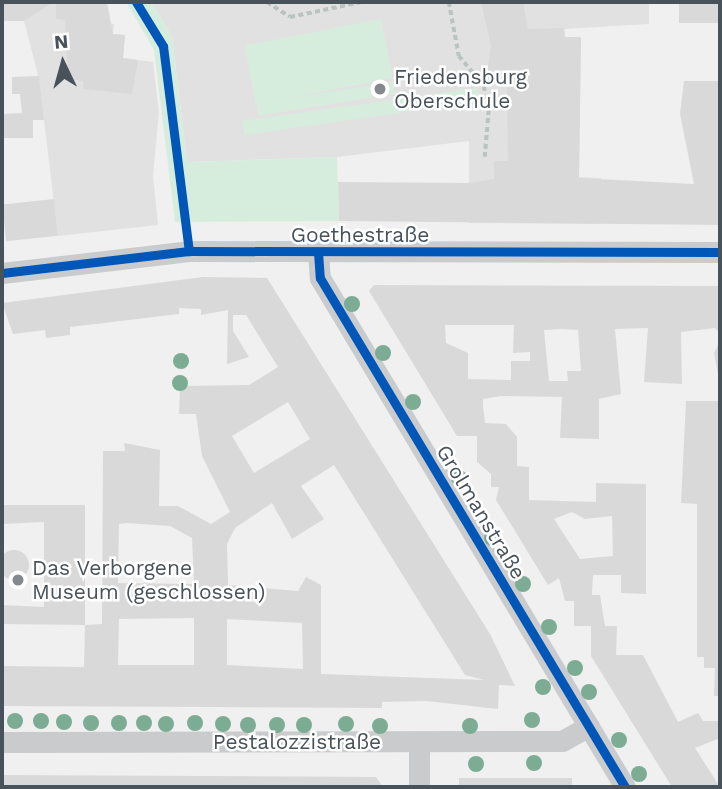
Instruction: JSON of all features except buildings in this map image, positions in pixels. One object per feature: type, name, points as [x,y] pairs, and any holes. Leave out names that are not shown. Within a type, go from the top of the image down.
[{"type":"street","name":"Goethestraße","points":[[2,273],[189,251],[720,252]]},
{"type":"street","name":"Grolmanstraße","points":[[318,252],[320,278],[625,787]]},
{"type":"street","name":"Pestalozzistraße","points":[[2,742],[562,741],[589,726]]},
{"type":"street","points":[[419,742],[419,787]]},
{"type":"path","points":[[267,2],[290,17],[362,2]]},
{"type":"path","points":[[449,2],[459,56],[484,86],[489,110],[485,157]]},
{"type":"shaded area","points":[[54,2],[107,2],[106,22],[114,24],[113,34],[125,35],[123,58],[153,62],[159,113],[153,175],[158,225],[58,236],[39,79],[24,21]]},
{"type":"shaded area","name":"Friedensburg Oberschule","points":[[151,2],[649,2],[649,24],[564,29],[565,37],[581,37],[579,177],[601,178],[601,224],[469,223],[469,141],[337,157],[187,162],[172,36]]},
{"type":"green space","points":[[126,2],[151,2],[172,36],[187,162],[337,157],[339,221],[175,222],[154,50]]},
{"type":"green space","points":[[381,19],[392,78],[256,104],[245,46]]},
{"type":"green space","points":[[393,82],[395,94],[259,115],[257,104]]},
{"type":"green space","points":[[477,88],[479,102],[244,135],[242,121]]},
{"type":"cycle path","points":[[136,2],[163,46],[189,251]]},
{"type":"cycle path","points":[[2,273],[189,251],[720,252]]},
{"type":"cycle path","points":[[318,252],[320,278],[625,787]]},
{"type":"place","name":"Friedensburg Oberschule","points":[[380,89]]},
{"type":"place","name":"Das Verborgene Museum (geschlossen)","points":[[18,580]]}]
